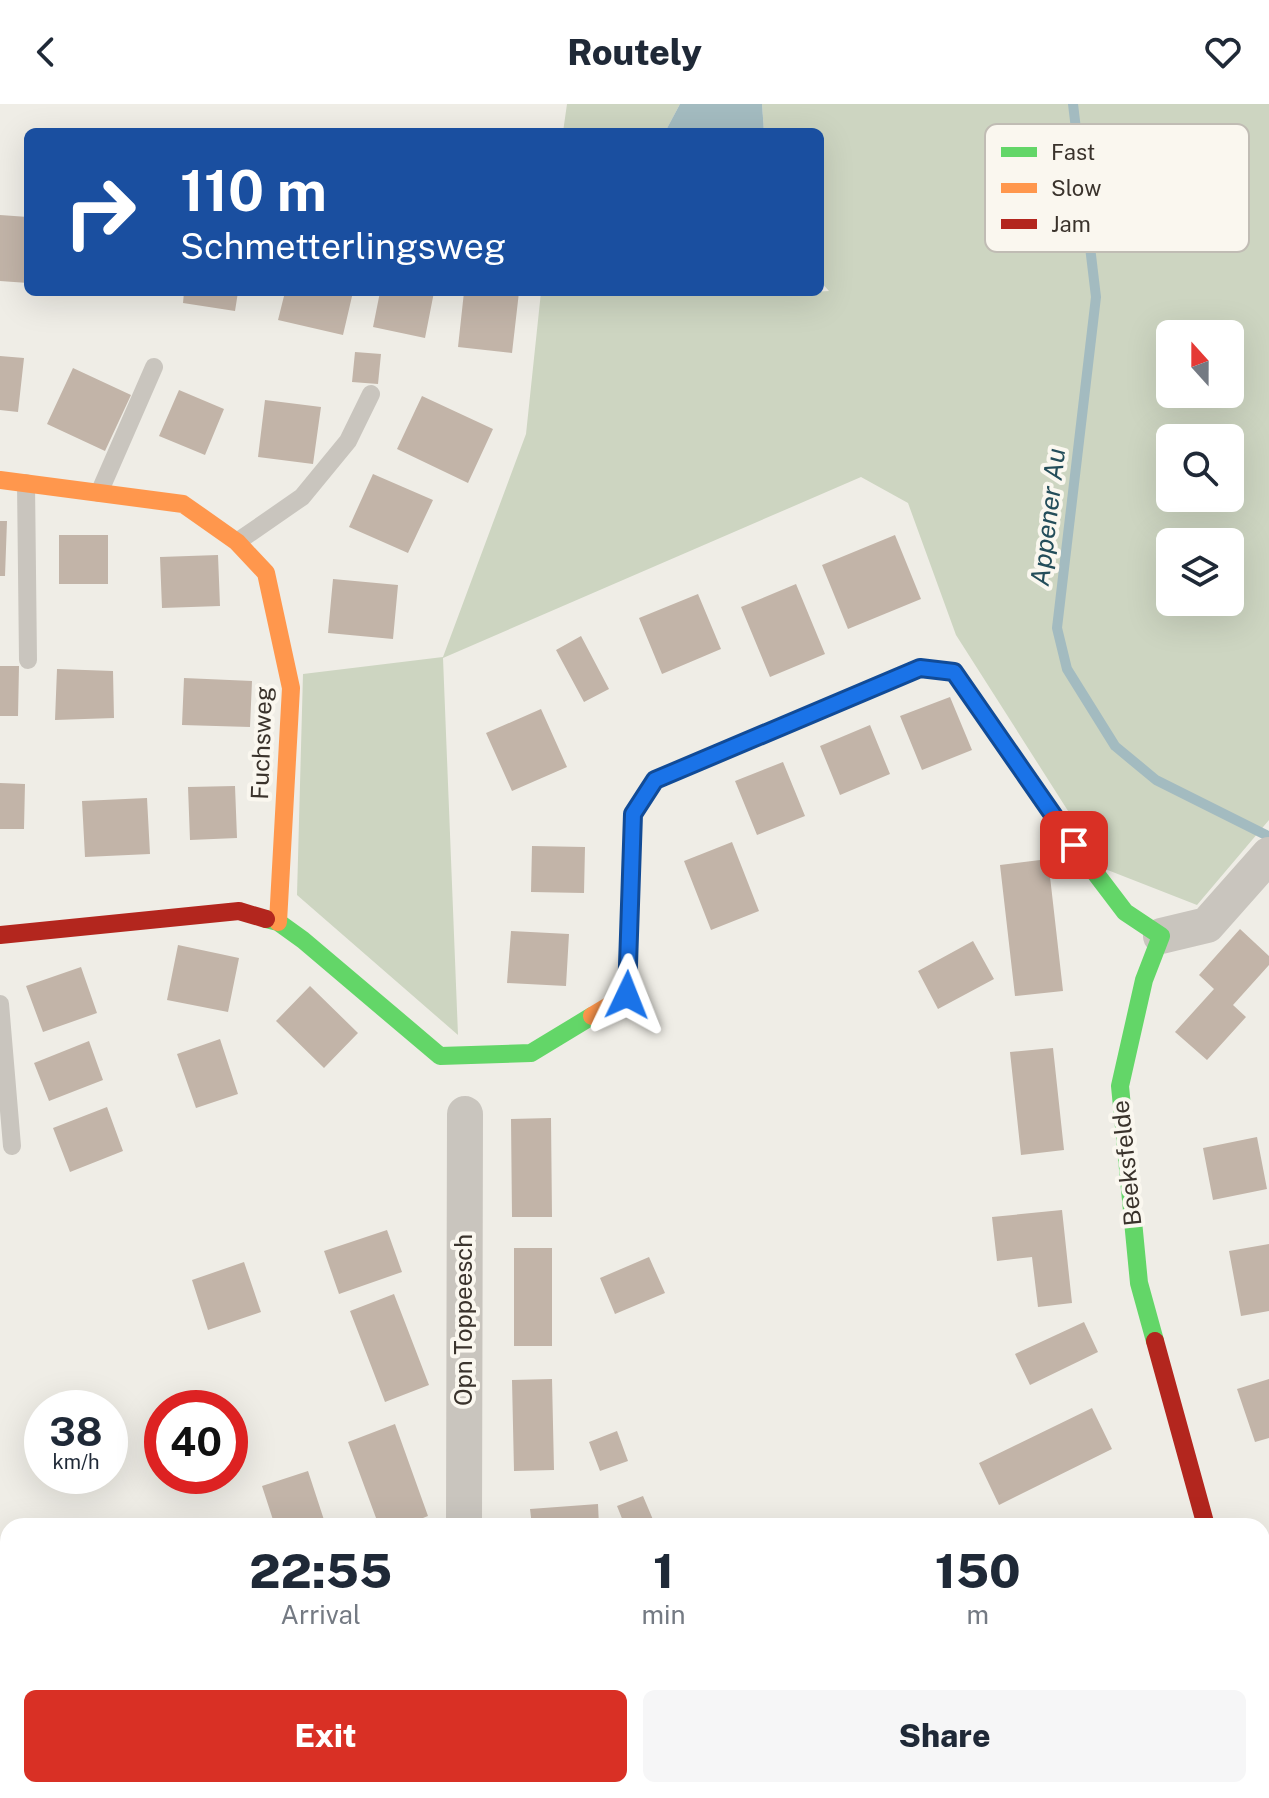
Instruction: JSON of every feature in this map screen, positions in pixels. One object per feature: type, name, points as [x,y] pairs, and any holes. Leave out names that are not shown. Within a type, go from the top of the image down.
[{"type":"street","name":"Fuchsweg","points":[[0,480],[183,504],[237,542],[266,573],[291,688],[278,922]]},
{"type":"street","points":[[0,935],[239,911],[278,922],[303,940],[440,1056],[531,1053],[627,995],[633,814],[655,780],[920,668],[954,672],[1057,822],[1125,912],[1161,936],[1207,925],[1269,855]]},
{"type":"street","name":"Beeksfelde","points":[[1161,936],[1144,980],[1120,1086],[1139,1283],[1204,1518]]},
{"type":"street","name":"Opn Toppeesch","points":[[464,1518],[465,1114]]},
{"type":"lane","points":[[99,493],[154,367]]},
{"type":"lane","points":[[237,542],[302,497],[348,441],[371,394]]},
{"type":"lane","points":[[26,483],[28,660]]},
{"type":"lane","points":[[0,1004],[12,1146]]},
{"type":"green space","points":[[567,104],[680,104],[667,128],[564,128]]},
{"type":"green space","points":[[762,104],[1269,104],[1269,820],[1197,905],[1105,869],[956,635],[908,503],[861,477],[443,658],[458,1035],[297,895],[303,674],[443,657],[526,434],[541,296],[824,296],[824,291],[829,291],[824,285],[824,128],[764,128]]},
{"type":"water","points":[[680,104],[762,104],[764,128],[667,128]]},
{"type":"building","points":[[0,215],[24,217],[24,283],[0,281]]},
{"type":"building","points":[[184,296],[237,296],[235,311],[183,303]]},
{"type":"building","points":[[284,296],[352,296],[343,335],[278,320]]},
{"type":"building","points":[[379,296],[433,296],[425,338],[373,327]]},
{"type":"building","points":[[464,296],[519,296],[512,353],[458,347]]},
{"type":"building","points":[[355,352],[381,354],[378,384],[352,382]]},
{"type":"building","points":[[0,356],[24,358],[18,412],[0,410]]},
{"type":"building","points":[[73,368],[131,395],[105,451],[47,424]]},
{"type":"building","points":[[179,390],[224,409],[205,455],[159,436]]},
{"type":"building","points":[[422,396],[493,429],[468,483],[397,449]]},
{"type":"building","points":[[265,400],[321,407],[313,464],[258,457]]},
{"type":"building","points":[[373,474],[433,500],[408,553],[349,527]]},
{"type":"building","points":[[0,521],[7,521],[5,576],[0,576]]},
{"type":"building","points":[[59,535],[108,535],[108,584],[59,584]]},
{"type":"building","points":[[895,535],[921,599],[848,629],[822,565]]},
{"type":"building","points":[[218,555],[220,606],[162,608],[160,557]]},
{"type":"building","points":[[333,579],[398,585],[393,639],[328,633]]},
{"type":"building","points":[[796,584],[825,654],[770,677],[741,607]]},
{"type":"building","points":[[698,594],[721,649],[662,674],[639,618]]},
{"type":"building","points":[[581,636],[609,689],[584,702],[556,650]]},
{"type":"building","points":[[0,666],[19,666],[18,716],[0,716]]},
{"type":"building","points":[[57,669],[113,671],[114,718],[55,720]]},
{"type":"building","points":[[184,678],[252,681],[250,727],[182,725]]},
{"type":"building","points":[[950,697],[972,750],[922,770],[900,716]]},
{"type":"building","points":[[541,709],[567,767],[512,791],[486,733]]},
{"type":"building","points":[[870,725],[890,774],[840,795],[820,746]]},
{"type":"building","points":[[783,762],[805,816],[757,835],[735,781]]},
{"type":"building","points":[[0,783],[25,784],[24,829],[0,829]]},
{"type":"building","points":[[235,786],[237,838],[190,840],[188,787]]},
{"type":"building","points":[[147,798],[150,854],[85,857],[82,801]]},
{"type":"building","points":[[732,842],[759,911],[711,930],[684,861]]},
{"type":"building","points":[[532,846],[585,847],[584,893],[531,892]]},
{"type":"building","points":[[1048,859],[1063,991],[1015,996],[1000,865]]},
{"type":"building","points":[[1240,929],[1269,956],[1269,965],[1233,1005],[1246,1017],[1207,1060],[1175,1032],[1214,989],[1199,975]]},
{"type":"building","points":[[511,931],[569,934],[566,986],[507,983]]},
{"type":"building","points":[[973,941],[994,979],[938,1009],[918,971]]},
{"type":"building","points":[[178,945],[239,958],[228,1012],[167,1000]]},
{"type":"building","points":[[81,967],[97,1013],[43,1032],[26,986]]},
{"type":"building","points":[[310,986],[358,1033],[324,1068],[276,1021]]},
{"type":"building","points":[[220,1039],[238,1094],[196,1108],[177,1054]]},
{"type":"building","points":[[89,1041],[103,1080],[49,1101],[34,1063]]},
{"type":"building","points":[[1053,1048],[1064,1150],[1021,1155],[1010,1052]]},
{"type":"building","points":[[107,1107],[123,1151],[70,1172],[53,1128]]},
{"type":"building","points":[[551,1118],[552,1217],[512,1217],[511,1119]]},
{"type":"building","points":[[1257,1137],[1267,1189],[1213,1200],[1203,1148]]},
{"type":"building","points":[[1062,1210],[1072,1303],[1038,1307],[1032,1257],[997,1261],[992,1217]]},
{"type":"building","points":[[387,1230],[402,1272],[339,1294],[324,1251]]},
{"type":"building","points":[[1269,1244],[1269,1311],[1241,1316],[1229,1251]]},
{"type":"building","points":[[514,1248],[552,1248],[552,1346],[514,1346]]},
{"type":"building","points":[[649,1257],[665,1293],[615,1314],[600,1278]]},
{"type":"building","points":[[244,1262],[261,1312],[208,1330],[192,1280]]},
{"type":"building","points":[[394,1294],[429,1385],[385,1402],[350,1311]]},
{"type":"building","points":[[1084,1322],[1098,1352],[1030,1385],[1015,1354]]},
{"type":"building","points":[[552,1379],[554,1470],[514,1471],[512,1380]]},
{"type":"building","points":[[1269,1379],[1269,1438],[1255,1442],[1237,1389]]},
{"type":"building","points":[[1092,1408],[1112,1449],[999,1505],[979,1463]]},
{"type":"building","points":[[395,1424],[428,1516],[376,1518],[348,1442]]},
{"type":"building","points":[[617,1431],[628,1461],[600,1471],[589,1442]]},
{"type":"building","points":[[308,1471],[323,1518],[272,1518],[262,1486]]},
{"type":"building","points":[[643,1496],[652,1518],[622,1518],[617,1506]]},
{"type":"building","points":[[598,1504],[599,1518],[531,1518],[530,1509]]},
{"type":"waterway","name":"Appener Au","points":[[1073,104],[1075,124]]},
{"type":"waterway","name":"Appener Au","points":[[1091,252],[1096,297],[1057,628],[1067,669],[1115,746],[1156,780],[1266,835]]},
{"type":"traffic: fast","points":[[1068,837],[1125,912],[1161,936],[1144,980],[1120,1086],[1139,1283],[1155,1341]]},
{"type":"traffic: fast","points":[[266,919],[278,922],[303,940],[440,1056],[531,1053],[592,1016]]},
{"type":"traffic: slow","points":[[0,480],[183,504],[237,542],[266,573],[291,688],[278,922]]},
{"type":"traffic: slow","points":[[592,1016],[627,995],[633,814],[655,780],[843,701]]},
{"type":"traffic: jam","points":[[843,701],[920,668],[954,672],[1068,837]]},
{"type":"traffic: jam","points":[[0,935],[239,911],[266,919]]},
{"type":"traffic: jam","points":[[1155,1341],[1204,1518]]},
{"type":"route","points":[[627,995],[633,814],[655,780],[920,668],[954,672],[1074,845]]}]
